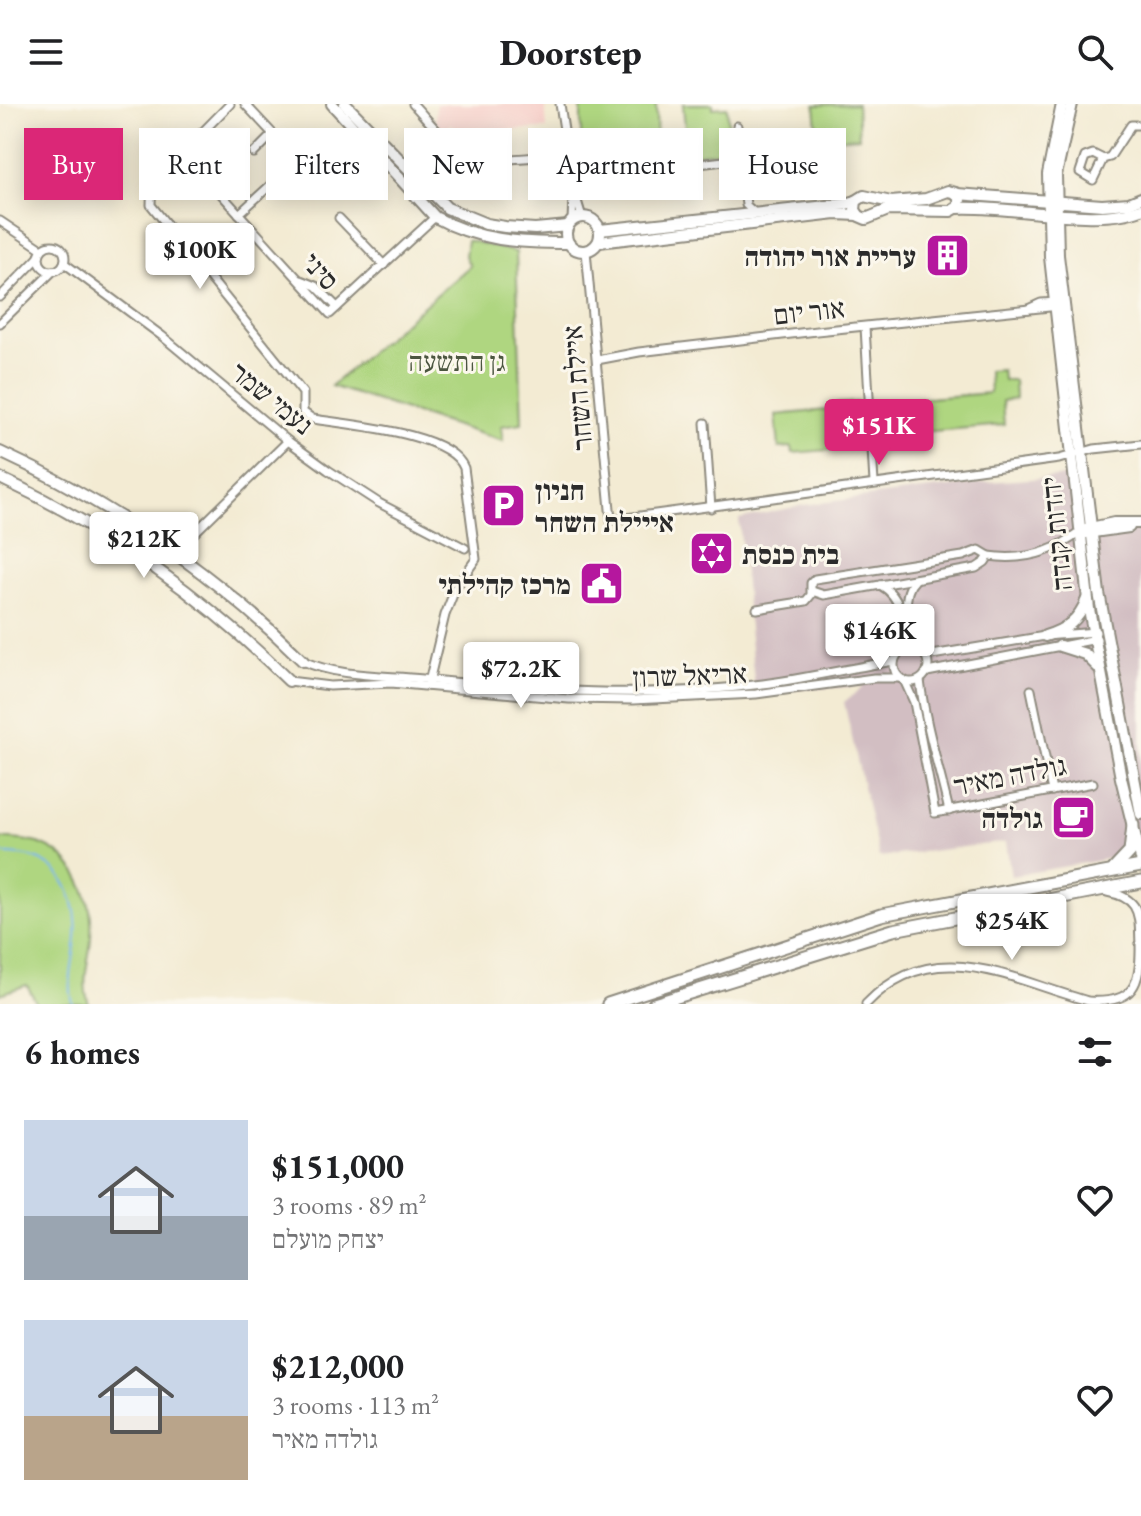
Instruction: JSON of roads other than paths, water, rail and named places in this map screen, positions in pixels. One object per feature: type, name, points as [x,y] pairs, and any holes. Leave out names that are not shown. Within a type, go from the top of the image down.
[{"type":"main road","points":[[332,104],[435,217],[452,227],[499,241],[568,243],[579,251],[586,251],[600,236],[846,204],[864,196],[891,202],[926,199],[950,191],[957,194],[1118,205],[1141,198]]},
{"type":"main road","points":[[345,104],[447,208],[486,224],[505,227],[535,229],[594,220],[600,236]]},
{"type":"main road","points":[[1052,213],[1052,174],[1062,104]]},
{"type":"main road","points":[[1021,198],[1052,174],[1072,104]]},
{"type":"main road","points":[[1052,174],[1067,193],[1080,203]]},
{"type":"main road","points":[[957,194],[960,201],[957,208]]},
{"type":"main road","points":[[856,201],[858,215]]},
{"type":"main road","points":[[600,236],[822,215],[858,215],[868,219],[888,210],[951,211],[957,208],[1110,216],[1141,209]]},
{"type":"main road","points":[[1027,210],[1042,221],[1048,231]]},
{"type":"main road","name":"יהדות קנדה","points":[[1052,213],[1048,231],[1087,531],[1137,774],[1141,814]]},
{"type":"main road","name":"יהדות קנדה","points":[[1052,213],[1058,304]]},
{"type":"main road","points":[[568,243],[574,222]]},
{"type":"main road","points":[[0,452],[99,503],[175,552],[243,605],[303,661]]},
{"type":"main road","points":[[0,478],[87,523],[147,562],[228,623],[289,681]]},
{"type":"main road","points":[[1087,531],[1141,524]]},
{"type":"main road","name":"יהדות קנדה","points":[[1087,531],[1087,597],[1119,766],[1141,859]]},
{"type":"main road","points":[[1045,636],[1074,621],[1087,597]]},
{"type":"main road","points":[[1060,646],[1085,654],[1100,670]]},
{"type":"main road","points":[[1119,766],[1126,773],[1137,774]]},
{"type":"main road","points":[[1107,873],[1122,863],[1130,852],[1133,825]]},
{"type":"main road","points":[[608,1004],[881,915],[1141,866]]},
{"type":"main road","points":[[654,1004],[893,930],[1141,882]]},
{"type":"street","points":[[206,128],[230,104]]},
{"type":"street","points":[[245,104],[273,134],[254,153]]},
{"type":"street","points":[[413,104],[436,128]]},
{"type":"street","points":[[560,104],[563,128]]},
{"type":"street","points":[[1103,159],[1110,157],[1131,125],[1141,125]]},
{"type":"street","points":[[239,214],[266,189]]},
{"type":"street","points":[[151,200],[151,205],[303,393],[303,412],[313,419],[416,437],[444,447],[460,458],[476,559],[456,587],[445,615],[428,683]]},
{"type":"street","name":"סיני","points":[[226,200],[330,314],[337,307]]},
{"type":"street","points":[[573,200],[574,222]]},
{"type":"street","points":[[746,200],[746,205],[756,214]]},
{"type":"street","points":[[299,280],[316,286],[337,307],[435,217]]},
{"type":"street","points":[[339,218],[384,265]]},
{"type":"street","points":[[0,221],[42,249]]},
{"type":"street","points":[[0,297],[38,258],[42,249],[57,246],[64,253],[64,263],[0,323]]},
{"type":"street","name":"איילת השחר","points":[[586,251],[611,520],[711,508]]},
{"type":"street","points":[[38,258],[42,267],[53,271]]},
{"type":"street","name":"נעמי שמר","points":[[64,263],[162,336],[288,441],[379,503],[465,548]]},
{"type":"street","name":"אור יום","points":[[597,360],[639,352],[1058,304]]},
{"type":"street","points":[[865,327],[874,483]]},
{"type":"street","points":[[705,423],[711,508],[1141,444]]},
{"type":"street","points":[[175,552],[288,441]]},
{"type":"street","points":[[757,609],[806,601],[813,581],[822,578],[963,556],[979,550],[989,556],[1015,558],[1034,555],[1087,531]]},
{"type":"street","points":[[812,591],[824,595],[976,568],[989,556]]},
{"type":"street","points":[[917,578],[911,583],[906,600],[916,648],[926,656],[927,672]]},
{"type":"street","points":[[880,585],[895,596],[899,605],[903,629],[901,651],[894,661],[896,673],[902,679],[920,680]]},
{"type":"street","points":[[949,811],[937,756],[927,728],[920,680],[927,672],[1106,634]]},
{"type":"street","points":[[926,656],[1045,636],[1094,636]]},
{"type":"street","points":[[901,651],[916,648]]},
{"type":"street","name":"אריאל שרון","points":[[303,661],[332,670],[575,700],[756,694],[874,678],[902,679]]},
{"type":"street","name":"אריאל שרון","points":[[289,681],[330,686],[364,682],[428,683],[572,693],[632,693],[762,684],[894,661]]},
{"type":"street","name":"גולדה מאיר","points":[[902,679],[914,702],[935,813],[1093,783]]},
{"type":"street","points":[[1031,690],[1052,791]]},
{"type":"street","points":[[1097,891],[1126,898],[1135,907],[1139,921]]},
{"type":"street","points":[[866,1004],[896,978],[939,964],[971,966],[1088,1001],[1106,1003],[1120,1000],[1132,992],[1139,981],[1141,910]]},
{"type":"waterway","points":[[0,853],[28,856],[47,864],[69,891],[76,925],[71,979],[73,1004]]},
{"type":"place","name":"עריית אור יהודה","points":[[947,256]]},
{"type":"place","name":"חניון אייילת השחר","points":[[504,506]]},
{"type":"place","name":"בית כנסת","points":[[711,554]]},
{"type":"place","name":"מרכז קהילתי","points":[[602,584]]},
{"type":"place","name":"גולדה","points":[[1074,818]]},
{"type":"park label","name":"גן התשעה","points":[[457,361]]}]
